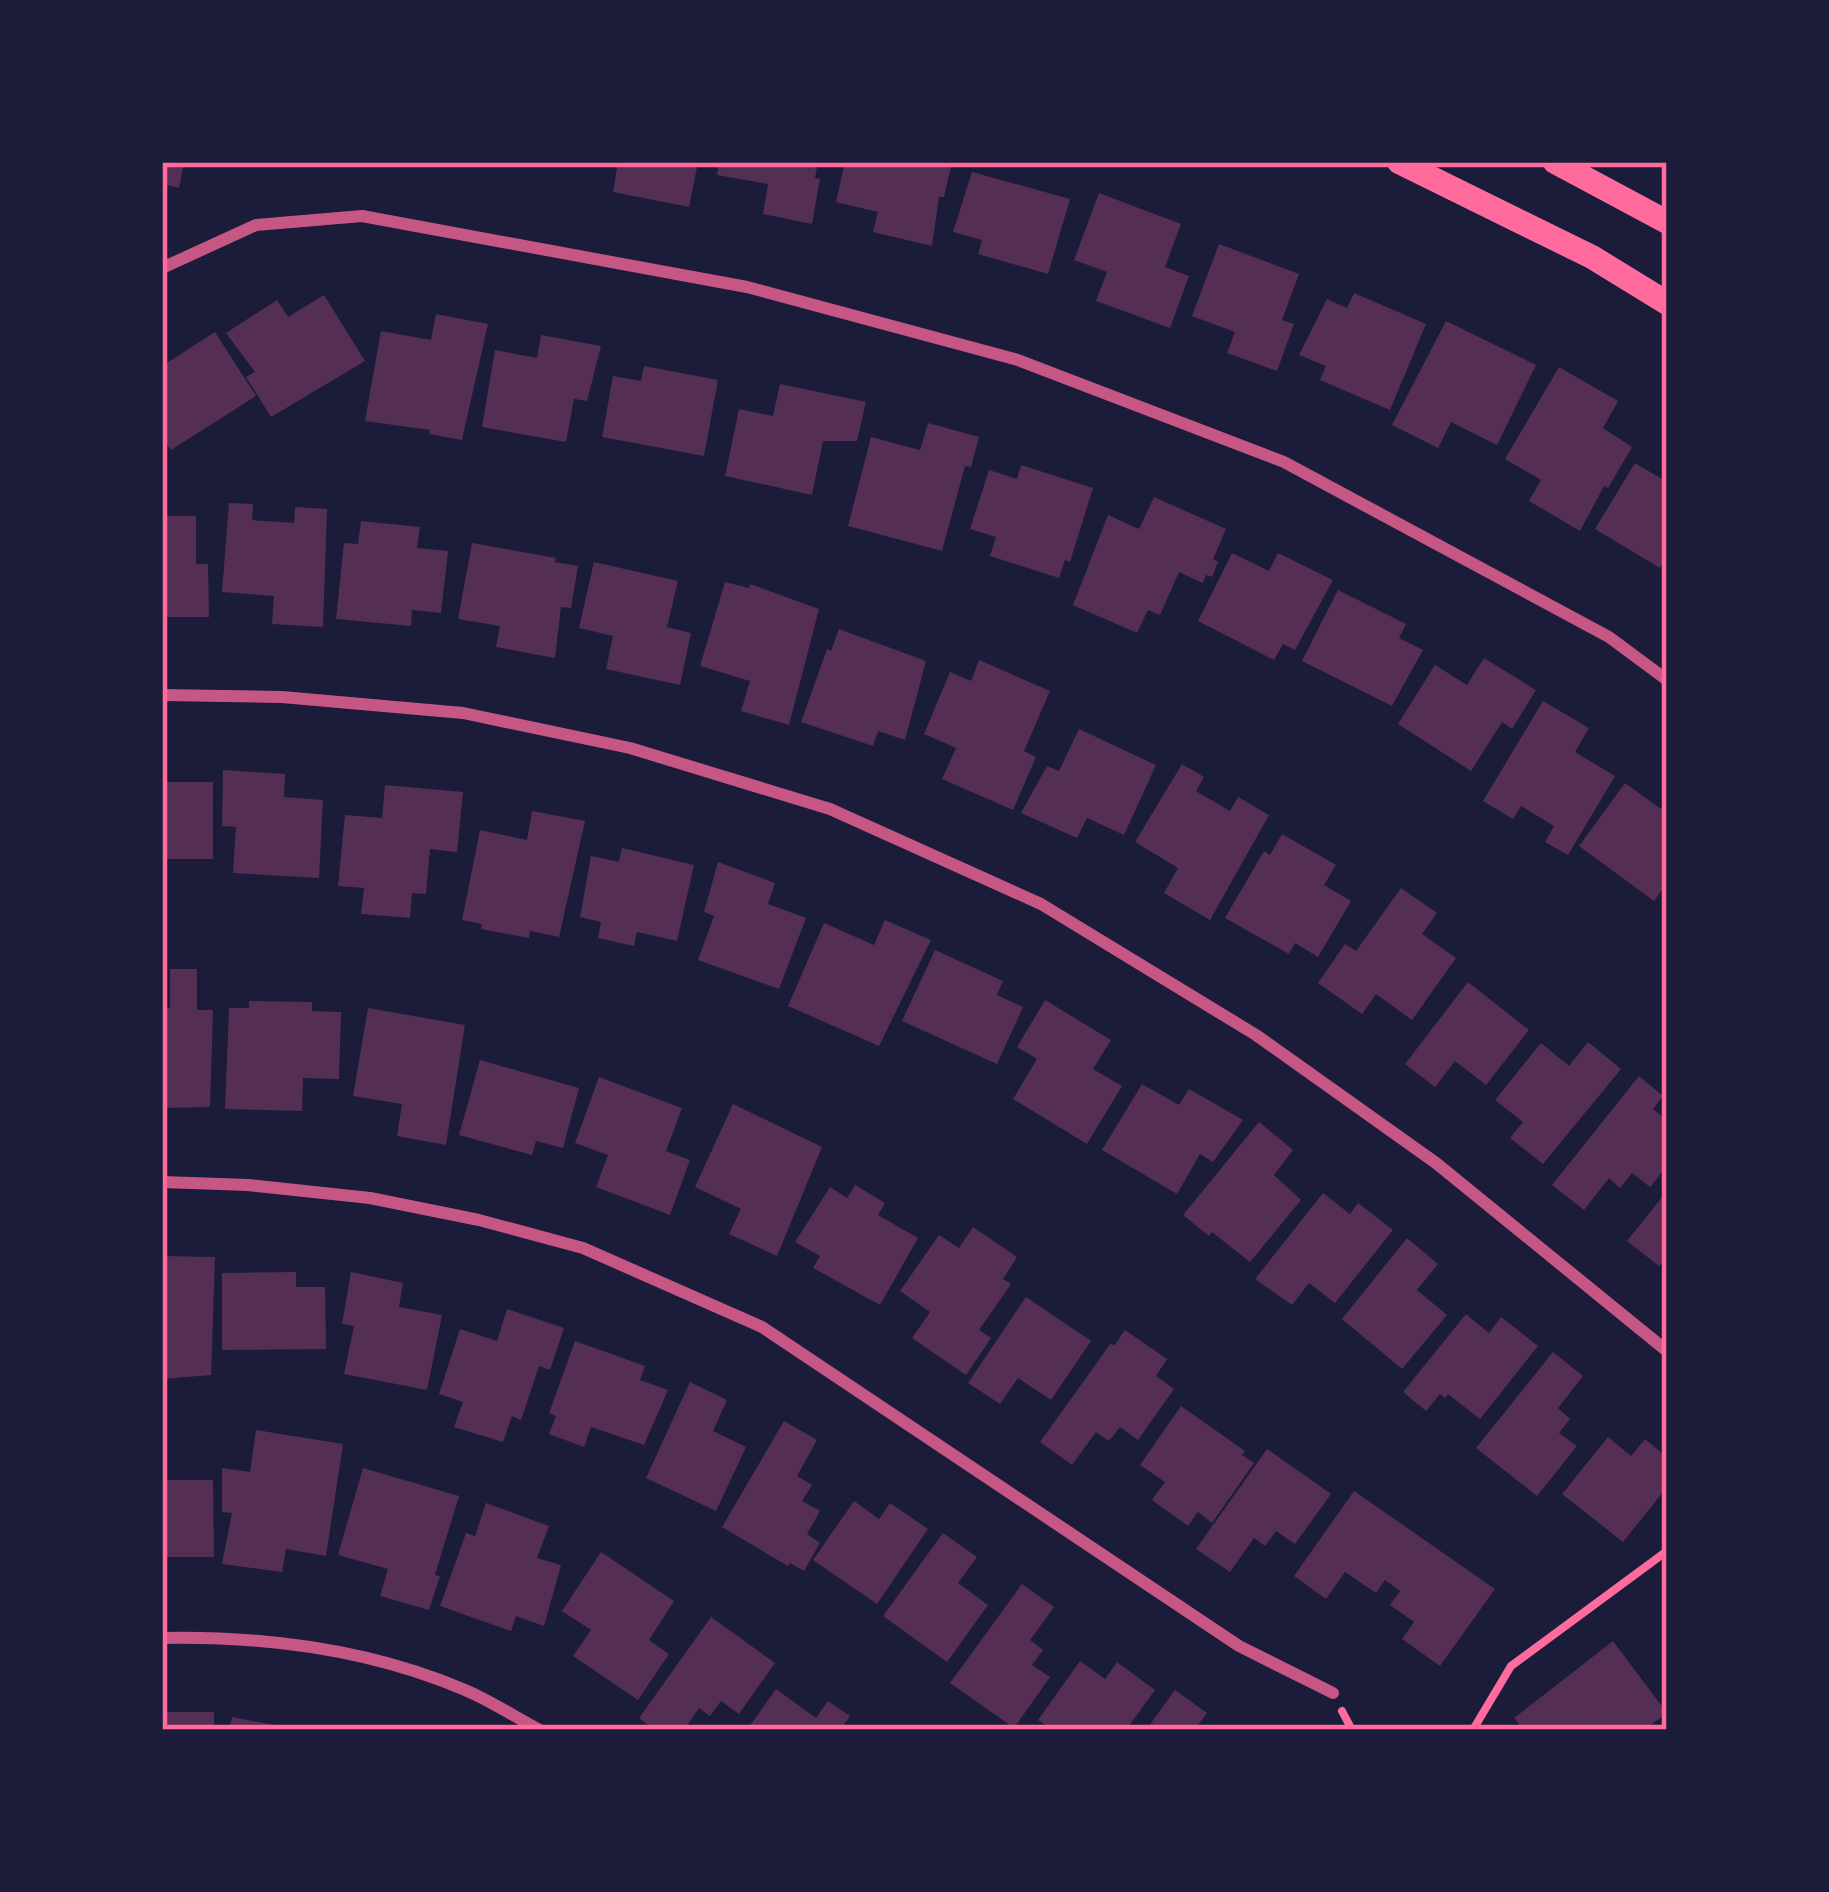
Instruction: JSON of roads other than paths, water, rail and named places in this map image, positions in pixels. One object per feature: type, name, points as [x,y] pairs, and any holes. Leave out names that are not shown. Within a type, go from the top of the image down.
[{"type":"main road","points":[[1400,162],[1592,257],[1667,303]]},
{"type":"main road","points":[[1555,162],[1667,222]]},
{"type":"street","points":[[162,268],[256,225],[362,216],[747,287],[1018,359],[1284,462],[1609,637],[1667,680]]},
{"type":"street","points":[[162,695],[282,697],[463,713],[630,748],[830,809],[1041,904],[1256,1035],[1436,1162],[1667,1351]]},
{"type":"street","points":[[162,1182],[248,1185],[370,1198],[584,1247],[762,1327],[1239,1646],[1333,1693]]},
{"type":"street","points":[[162,1638],[208,1637],[348,1652],[465,1690],[540,1730]]}]
